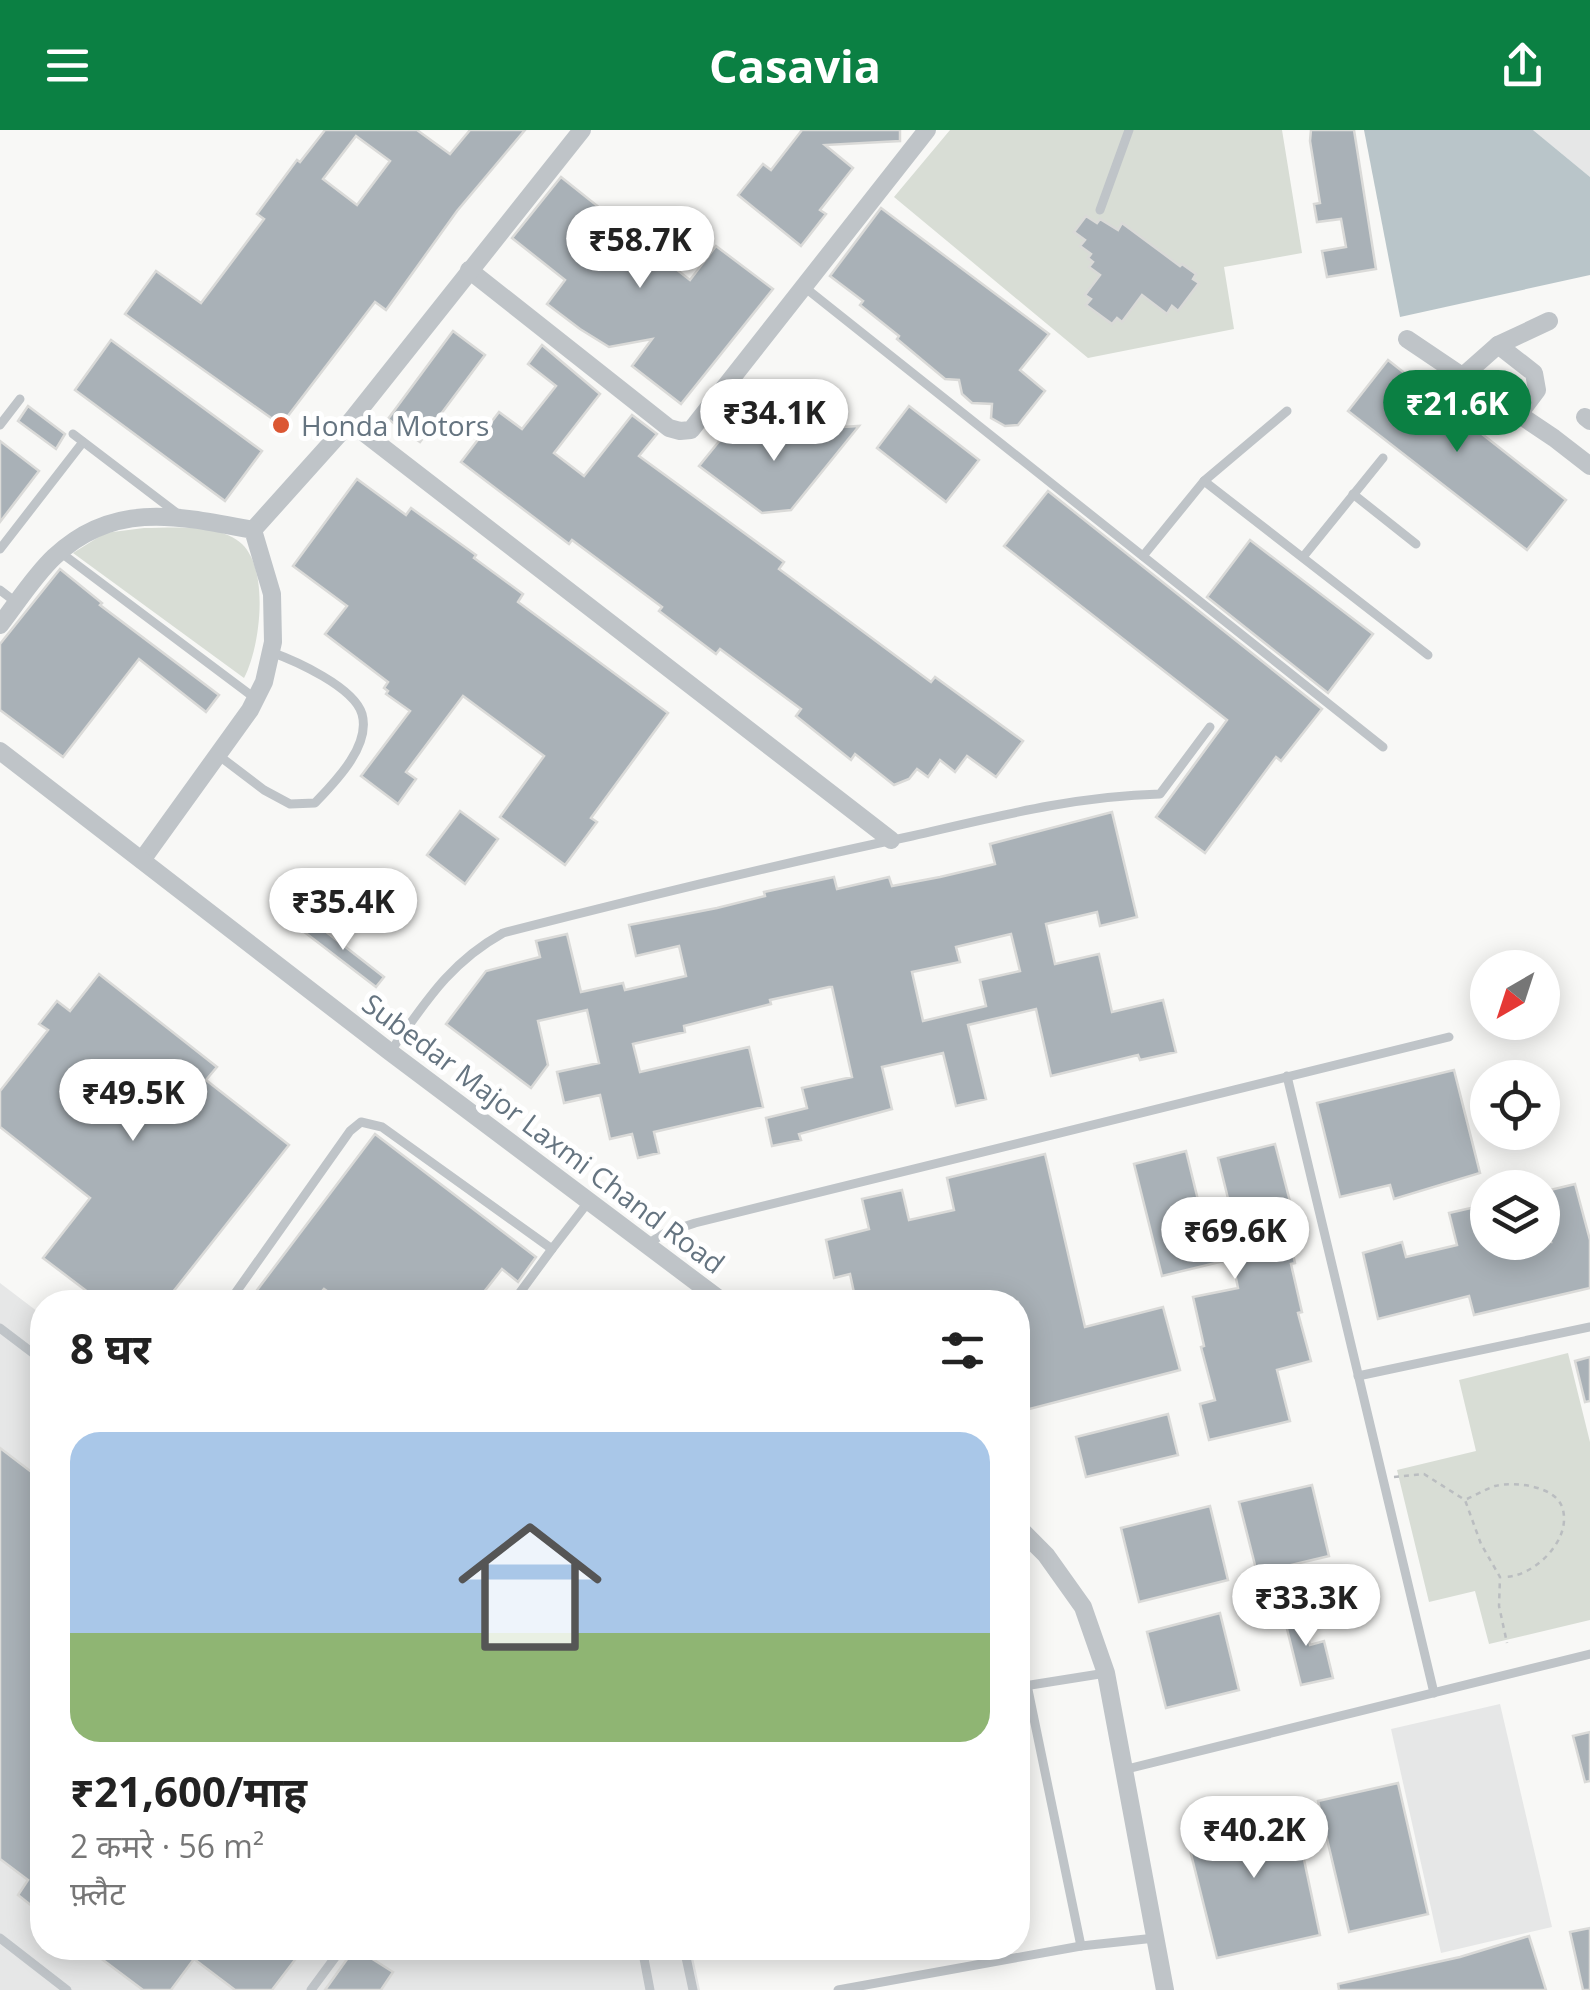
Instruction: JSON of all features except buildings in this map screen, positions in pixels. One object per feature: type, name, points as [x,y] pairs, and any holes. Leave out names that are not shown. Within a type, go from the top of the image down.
[{"type":"street","points":[[253,530],[350,422],[582,130]]},
{"type":"street","points":[[468,270],[669,428],[690,430],[926,130]]},
{"type":"street","points":[[1463,376],[1498,345],[1549,320]]},
{"type":"street","points":[[1407,339],[1590,466]]},
{"type":"street","points":[[1498,345],[1534,373],[1536,390],[1519,414]]},
{"type":"street","points":[[350,422],[891,840]]},
{"type":"street","points":[[0,624],[60,552],[79,536],[120,518],[180,516],[253,530]]},
{"type":"street","points":[[142,860],[218,756],[264,682],[271,652],[272,594],[253,530]]},
{"type":"street","name":"Subedar Major Laxmi Chand Road","points":[[0,751],[707,1290]]},
{"type":"street","points":[[1030,1539],[1083,1607],[1106,1674],[1165,1990]]},
{"type":"lane","points":[[1100,210],[1129,130]]},
{"type":"lane","points":[[803,286],[1383,746]]},
{"type":"lane","points":[[0,426],[20,399]]},
{"type":"lane","points":[[1142,556],[1204,480],[1287,411]]},
{"type":"lane","points":[[73,434],[180,516]]},
{"type":"lane","points":[[0,549],[84,442]]},
{"type":"lane","points":[[1303,557],[1382,458]]},
{"type":"lane","points":[[1204,480],[1428,655]]},
{"type":"lane","points":[[1353,494],[1416,544]]},
{"type":"lane","points":[[60,552],[256,699]]},
{"type":"lane","points":[[0,590],[17,603]]},
{"type":"lane","points":[[218,756],[290,804],[315,803],[340,778],[354,752],[363,732],[362,712],[353,700],[300,662],[271,652]]},
{"type":"lane","points":[[390,1052],[447,973],[477,947],[503,933],[891,840],[1104,795],[1160,794],[1210,727]]},
{"type":"lane","points":[[646,1244],[695,1223],[1449,1037]]},
{"type":"lane","points":[[1286,1076],[1434,1692]]},
{"type":"lane","points":[[237,1290],[350,1130],[361,1122],[382,1127],[552,1248]]},
{"type":"lane","points":[[522,1290],[588,1202]]},
{"type":"lane","points":[[1358,1376],[1590,1327]]},
{"type":"lane","points":[[0,1328],[30,1351]]},
{"type":"lane","points":[[1124,1770],[1590,1654]]},
{"type":"lane","points":[[1030,1685],[1106,1674]]},
{"type":"lane","points":[[1030,1721],[1081,1946]]},
{"type":"lane","points":[[0,1938],[67,1990]]},
{"type":"lane","points":[[1030,1955],[1154,1938]]},
{"type":"lane","points":[[311,1990],[333,1960]]},
{"type":"lane","points":[[644,1960],[650,1990]]},
{"type":"lane","points":[[687,1960],[694,1990]]},
{"type":"lane","points":[[838,1990],[1004,1960]]},
{"type":"path","points":[[1383,1480],[1407,1473],[1424,1474],[1465,1500],[1481,1544],[1500,1577],[1499,1606],[1507,1643]]},
{"type":"path","points":[[1465,1500],[1496,1486],[1524,1484],[1552,1494],[1564,1508],[1562,1531],[1546,1555],[1530,1572],[1500,1577]]},
{"type":"shaded area","points":[[950,130],[1282,130],[1302,253],[1224,267],[1234,329],[1088,358],[894,197]]},
{"type":"shaded area","points":[[1364,130],[1533,130],[1590,177],[1590,275],[1400,317]]},
{"type":"shaded area","points":[[1533,130],[1590,130],[1590,177]]},
{"type":"shaded area","points":[[196,528],[221,533],[233,537],[251,556],[260,610],[244,678],[73,553],[105,533]]},
{"type":"shaded area","points":[[0,1283],[30,1306],[30,1960],[694,1960],[700,1990],[0,1990]]},
{"type":"shaded area","points":[[1568,1353],[1590,1442],[1590,1620],[1489,1644],[1475,1591],[1429,1602],[1397,1470],[1476,1451],[1459,1380]]},
{"type":"shaded area","points":[[1500,1704],[1552,1927],[1441,1953],[1391,1729]]},
{"type":"place","name":"Honda Motors","points":[[281,425]]}]
